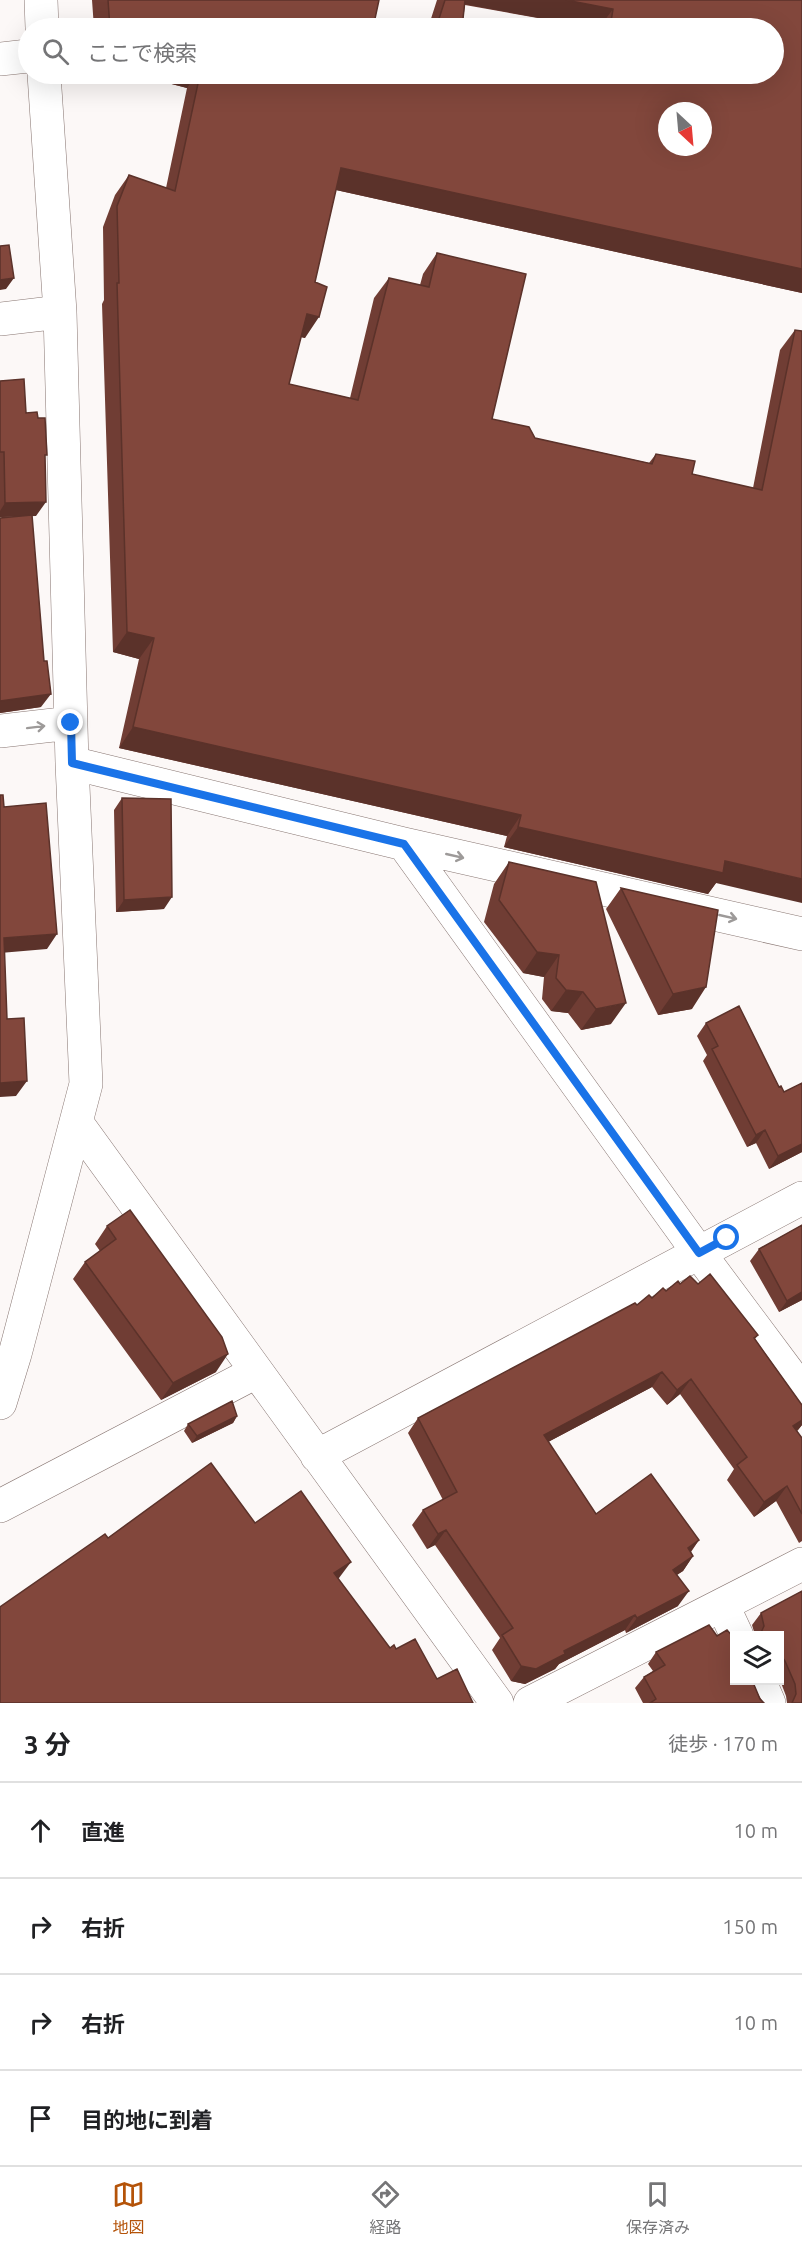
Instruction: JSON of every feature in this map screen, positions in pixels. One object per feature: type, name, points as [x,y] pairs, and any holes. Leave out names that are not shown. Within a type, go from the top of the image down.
[{"type":"street","points":[[41,0],[42,18]]},
{"type":"street","points":[[0,59],[18,57]]},
{"type":"street","points":[[0,1403],[86,1084],[72,763],[60,312],[45,84]]},
{"type":"street","points":[[0,319],[60,312]]},
{"type":"street","points":[[0,731],[71,723]]},
{"type":"street","points":[[72,763],[404,844],[802,934]]},
{"type":"street","points":[[404,844],[699,1253],[802,1390]]},
{"type":"street","points":[[76,1122],[316,1456],[498,1703]]},
{"type":"street","points":[[316,1456],[802,1198]]},
{"type":"street","points":[[0,1506],[255,1372]]},
{"type":"street","points":[[530,1703],[802,1564]]},
{"type":"street","points":[[723,1606],[735,1631]]},
{"type":"street","points":[[761,1685],[770,1703]]},
{"type":"building","points":[[108,0],[379,0],[375,18],[109,18]]},
{"type":"building","points":[[445,0],[465,0],[463,18],[439,18]]},
{"type":"building","points":[[566,0],[802,0],[802,269],[341,168],[315,282],[327,287],[319,317],[307,314],[289,384],[358,400],[389,278],[429,287],[437,253],[526,274],[492,419],[529,427],[535,438],[652,464],[656,454],[695,461],[692,474],[762,490],[795,330],[802,331],[802,879],[725,861],[723,873],[518,827],[521,815],[133,727],[154,638],[127,632],[117,283],[119,283],[117,206],[129,175],[175,191],[198,84],[784,84],[784,18],[612,18],[613,9]]},
{"type":"building","points":[[9,245],[14,278],[0,280],[0,246]]},
{"type":"building","points":[[24,379],[26,413],[37,412],[38,418],[45,418],[46,502],[5,503],[4,452],[0,452],[0,381]]},
{"type":"building","points":[[32,515],[44,661],[47,661],[51,694],[0,701],[0,518]]},
{"type":"building","points":[[0,795],[3,795],[4,807],[46,803],[57,934],[4,938],[7,1019],[24,1018],[27,1081],[0,1083]]},
{"type":"building","points":[[122,798],[171,799],[172,897],[124,900]]},
{"type":"building","points":[[509,862],[596,882],[626,1003],[596,1009],[583,992],[566,990],[556,978],[559,955],[537,952],[499,900]]},
{"type":"building","points":[[621,888],[718,910],[706,987],[673,994]]},
{"type":"building","points":[[739,1006],[779,1087],[781,1086],[784,1092],[802,1083],[802,1144],[778,1156],[765,1130],[756,1135],[712,1049],[718,1046],[706,1023]]},
{"type":"building","points":[[130,1210],[222,1337],[228,1354],[173,1383],[85,1262],[116,1239],[107,1226]]},
{"type":"building","points":[[802,1225],[802,1292],[787,1301],[759,1249]]},
{"type":"building","points":[[710,1274],[758,1335],[754,1338],[802,1405],[802,1420],[793,1426],[802,1438],[802,1514],[787,1486],[764,1502],[737,1465],[747,1457],[691,1379],[677,1390],[662,1372],[544,1435],[596,1514],[651,1474],[699,1540],[688,1548],[693,1556],[673,1570],[689,1591],[637,1618],[635,1615],[564,1651],[565,1654],[536,1669],[521,1666],[502,1635],[513,1628],[446,1530],[438,1534],[423,1510],[457,1492],[418,1418],[635,1303],[637,1305],[649,1295],[652,1298],[663,1288],[666,1291],[678,1281],[680,1284],[690,1276],[698,1284]]},
{"type":"building","points":[[232,1401],[237,1416],[197,1436],[188,1424]]},
{"type":"building","points":[[211,1463],[255,1523],[301,1491],[351,1562],[334,1573],[390,1648],[394,1645],[396,1649],[415,1639],[437,1679],[457,1669],[473,1703],[0,1703],[0,1607],[105,1534],[108,1538]]},
{"type":"building","points":[[802,1591],[802,1703],[792,1703],[796,1694],[795,1684],[784,1660],[784,1631],[762,1631],[764,1626],[761,1613]]},
{"type":"building","points":[[709,1625],[717,1636],[727,1630],[730,1633],[730,1685],[754,1685],[764,1703],[650,1703],[656,1699],[644,1677],[665,1665],[656,1652]]},
{"type":"route","points":[[71,723],[72,763],[404,844],[699,1253],[727,1238]]}]
